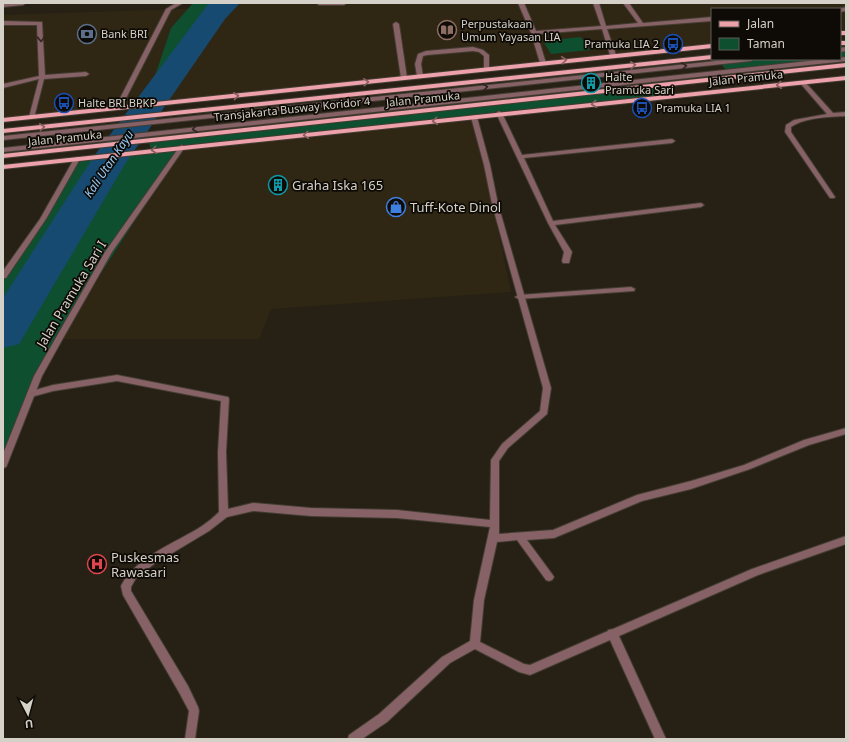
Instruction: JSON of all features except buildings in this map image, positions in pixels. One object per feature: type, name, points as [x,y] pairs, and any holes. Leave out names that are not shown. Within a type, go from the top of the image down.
[{"type":"main road","name":"Jalan Pramuka","points":[[3,120],[488,68],[711,46]]},
{"type":"main road","points":[[643,53],[650,63]]},
{"type":"main road","name":"Jalan Pramuka","points":[[3,131],[711,56]]},
{"type":"main road","name":"Jalan Pramuka","points":[[3,156],[91,143],[131,142],[846,65]]},
{"type":"main road","name":"Jalan Pramuka","points":[[3,167],[474,117],[499,113],[846,78]]},
{"type":"main road","points":[[248,141],[268,127]]},
{"type":"street","points":[[3,5],[23,3]]},
{"type":"street","points":[[118,108],[169,9],[180,3]]},
{"type":"street","points":[[318,3],[344,3]]},
{"type":"street","points":[[520,3],[534,33],[543,63]]},
{"type":"street","points":[[596,3],[613,56]]},
{"type":"street","points":[[626,3],[642,24]]},
{"type":"street","points":[[843,3],[846,8]]},
{"type":"street","points":[[534,33],[711,19]]},
{"type":"street","points":[[3,23],[40,23],[42,77],[32,117]]},
{"type":"street","points":[[396,24],[404,78]]},
{"type":"street","points":[[420,76],[418,64],[420,55],[426,53],[473,49],[481,50],[487,56],[488,68]]},
{"type":"street","name":"Transjakarta Busway Koridor 4","points":[[3,138],[742,60]]},
{"type":"street","name":"Transjakarta Busway Koridor 4","points":[[3,150],[91,143],[140,135],[837,60]]},
{"type":"street","points":[[3,86],[42,77],[86,74]]},
{"type":"street","points":[[803,83],[831,115]]},
{"type":"street","points":[[499,113],[551,223],[568,252],[566,261]]},
{"type":"street","points":[[832,197],[788,132],[788,126],[796,120],[846,114]]},
{"type":"street","points":[[474,117],[519,297],[547,388],[544,412],[505,446],[495,460],[494,538],[479,600],[475,644]]},
{"type":"street","points":[[520,157],[672,141]]},
{"type":"street","name":"Jalan Pramuka Sari I","points":[[3,465],[41,370],[109,252],[182,147]]},
{"type":"street","points":[[3,276],[43,218],[77,159]]},
{"type":"street","points":[[551,223],[701,205]]},
{"type":"street","points":[[519,297],[631,289]]},
{"type":"street","points":[[31,394],[60,387],[117,378],[225,399],[222,452],[224,514]]},
{"type":"street","points":[[494,538],[521,538],[554,534],[640,498],[691,485],[747,467],[807,442],[846,431]]},
{"type":"street","points":[[190,739],[194,712],[184,690],[126,592],[126,586],[134,574],[151,561],[206,528],[224,514],[253,507],[311,512],[397,514],[495,524]]},
{"type":"street","points":[[521,538],[548,577]]},
{"type":"street","points":[[475,644],[523,669],[530,670],[755,572],[846,540]]},
{"type":"street","points":[[612,633],[661,739]]},
{"type":"street","points":[[353,739],[383,718],[446,660],[475,644]]},
{"type":"shaded area","points":[[220,3],[846,3],[846,33],[841,34],[841,8],[711,8],[711,47],[3,120],[3,15],[211,8]]},
{"type":"shaded area","points":[[474,117],[511,292],[271,309],[259,339],[60,339],[182,147]]},
{"type":"green space","points":[[193,3],[214,3],[188,35],[163,78],[153,82],[171,28]]},
{"type":"green space","points":[[581,37],[590,50],[551,54],[543,41]]},
{"type":"green space","points":[[846,49],[846,59],[841,60],[841,50]]},
{"type":"green space","points":[[740,60],[837,60],[728,72],[719,62]]},
{"type":"green space","points":[[656,85],[666,97],[182,148],[58,340],[31,394],[3,466],[3,279],[79,161],[151,151],[149,141]]},
{"type":"waterway","name":"Kali Utan Kayu","points":[[3,333],[107,164],[215,13],[226,3]]},
{"type":"place","name":"Perpustakaan Umum Yayasan LIA","points":[[447,30]]},
{"type":"place","name":"Bank BRI","points":[[87,34]]},
{"type":"place","name":"Pramuka LIA 2","points":[[673,44]]},
{"type":"place","name":"Halte Pramuka Sari","points":[[591,83]]},
{"type":"place","name":"Halte BRI BPKP","points":[[64,103]]},
{"type":"place","name":"Pramuka LIA 1","points":[[642,108]]},
{"type":"place","name":"Graha Iska 165","points":[[278,185]]},
{"type":"place","name":"Tuff-Kote Dinol","points":[[396,207]]},
{"type":"place","name":"Puskesmas Rawasari","points":[[97,564]]}]
